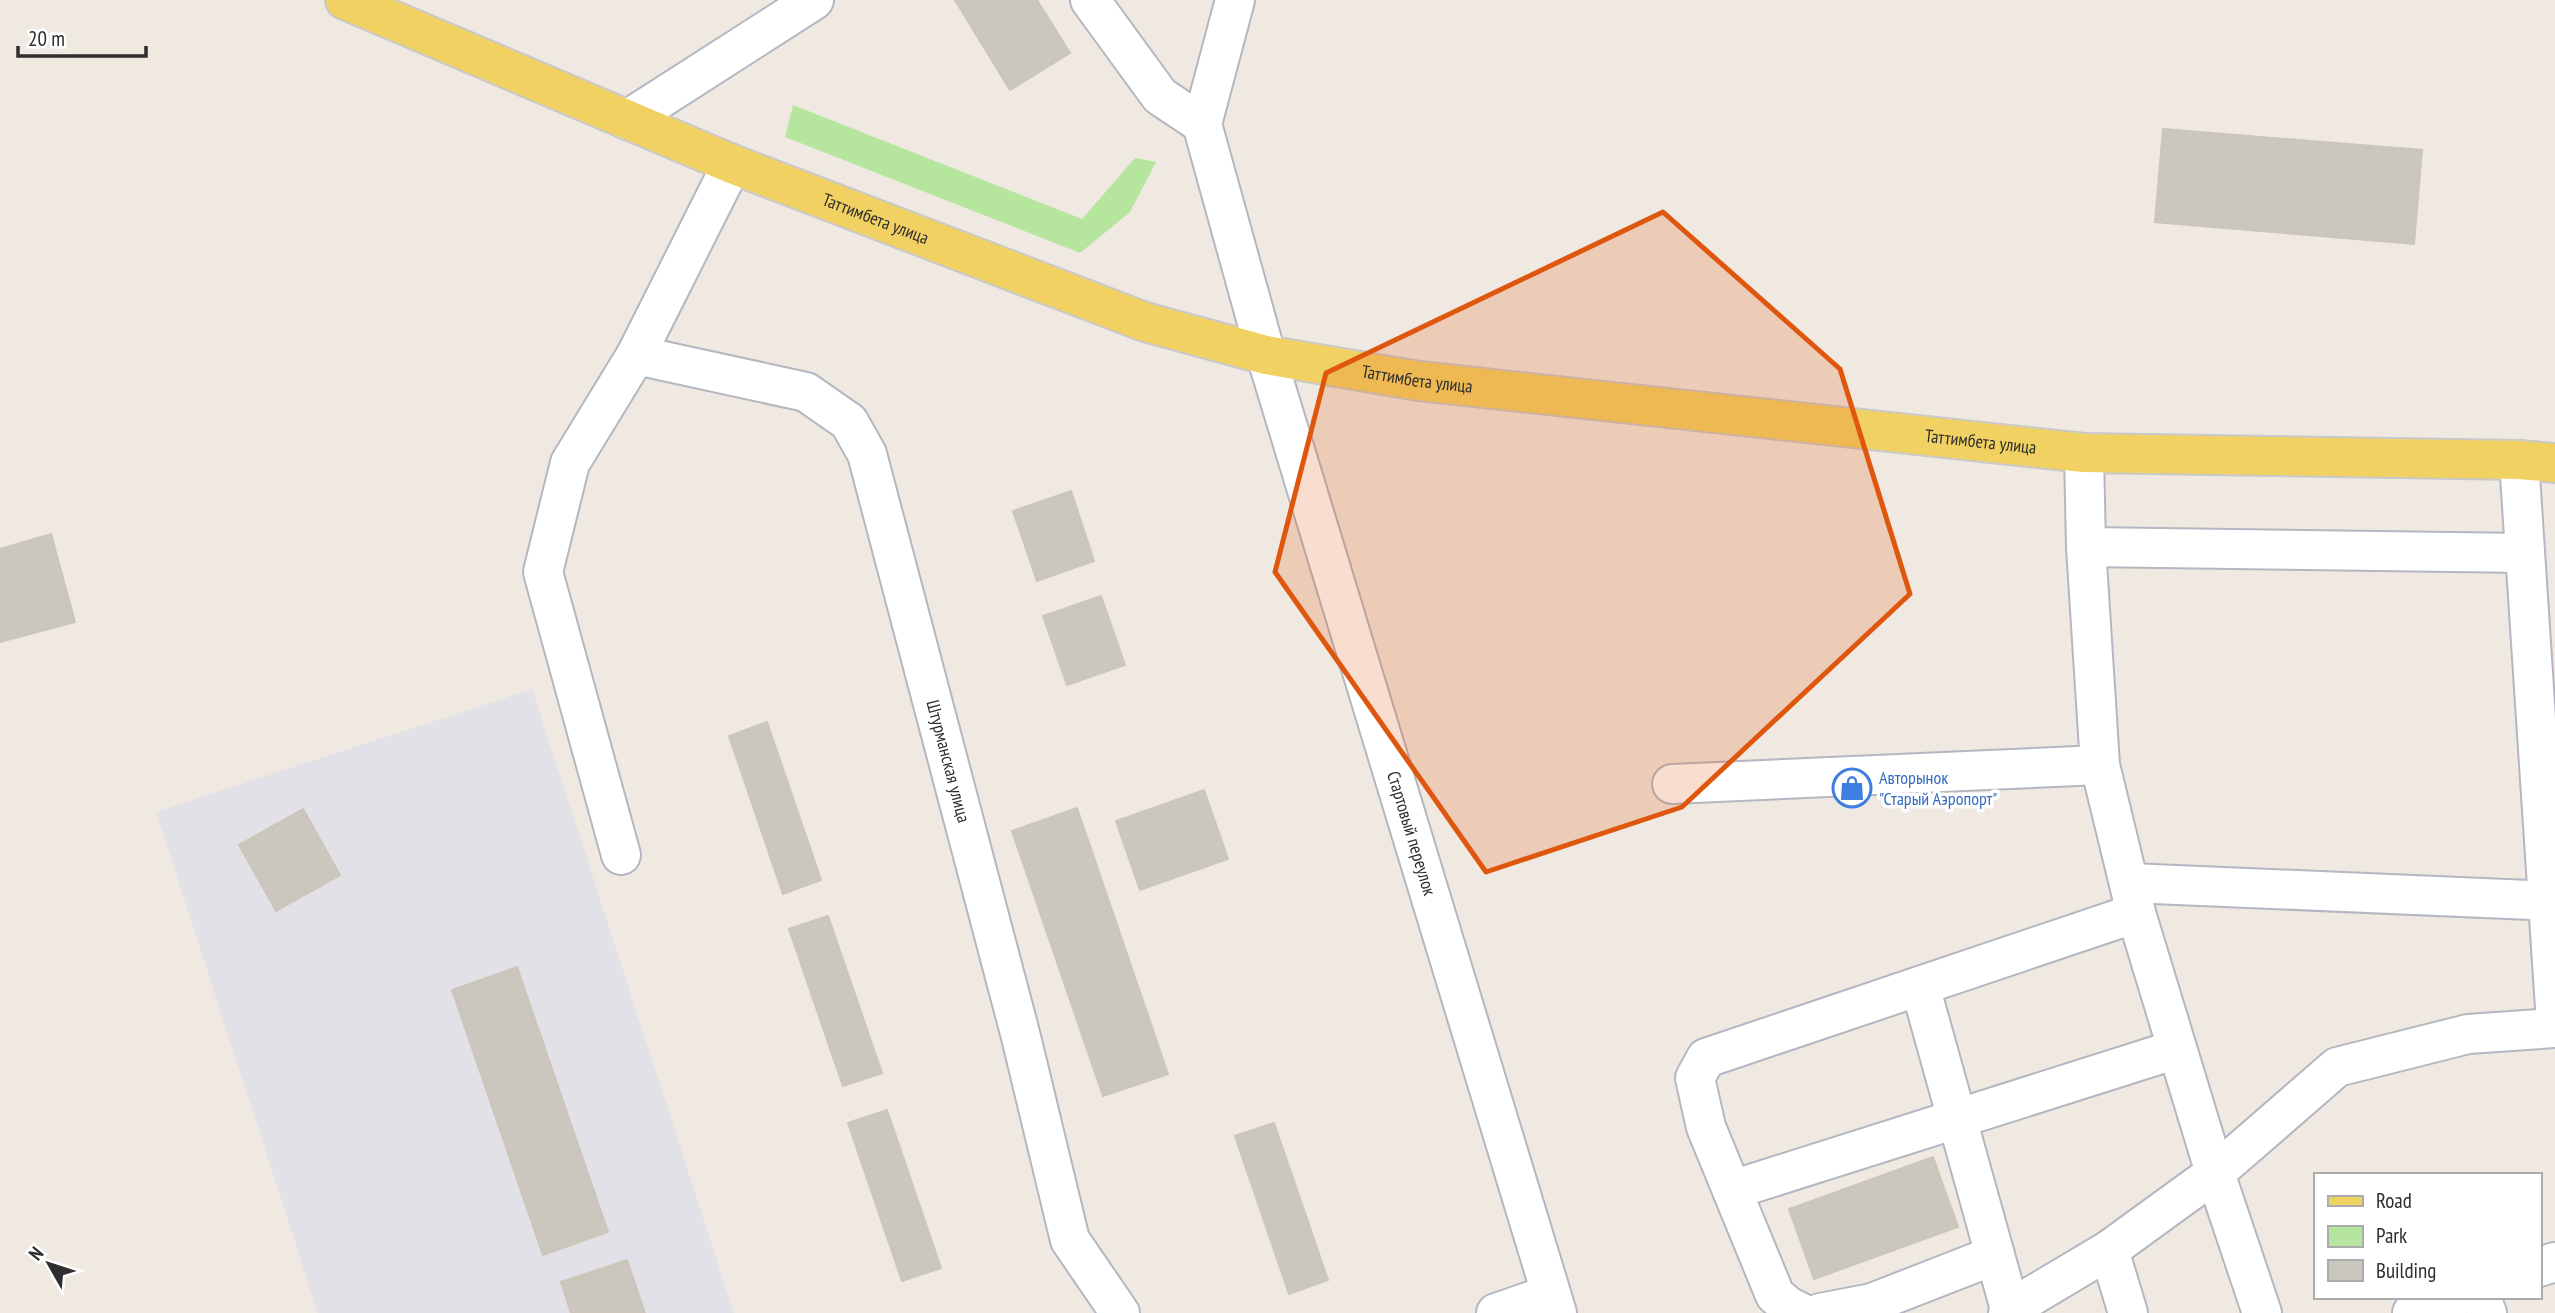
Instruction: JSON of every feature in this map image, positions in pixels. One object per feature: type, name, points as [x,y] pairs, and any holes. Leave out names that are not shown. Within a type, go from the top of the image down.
[{"type":"main road","name":"Таттимбета улица","points":[[345,0],[732,164],[1145,322],[1266,355],[1419,381],[2084,453],[2537,461]]},
{"type":"street","points":[[627,120],[814,0]]},
{"type":"street","points":[[1090,0],[1160,96],[1202,124],[1236,0]]},
{"type":"street","name":"Стартовый переулок","points":[[1202,124],[1266,355],[1554,1303]]},
{"type":"street","points":[[621,855],[543,572],[570,463],[636,355],[732,164]]},
{"type":"street","name":"Штурманская улица","points":[[636,355],[806,392],[849,422],[867,454],[1021,1037],[1070,1240],[1119,1313]]},
{"type":"street","points":[[2084,453],[2086,547],[2100,765],[2133,898],[2177,1049],[2262,1313]]},
{"type":"street","points":[[2537,461],[2525,553],[2552,900],[2555,1008]]},
{"type":"street","points":[[2086,547],[2525,553]]},
{"type":"street","points":[[1672,784],[2100,765]]},
{"type":"street","points":[[1802,1313],[1775,1295],[1706,1127],[1695,1079],[1706,1058],[1920,986],[2133,898],[2552,900]]},
{"type":"street","points":[[1920,986],[2009,1311],[2109,1250],[2215,1172],[2337,1067],[2468,1034],[2555,1028]]},
{"type":"street","points":[[1732,1190],[2177,1049]]},
{"type":"street","points":[[2109,1250],[2128,1313]]},
{"type":"street","points":[[1820,1313],[1872,1303],[1994,1255]]},
{"type":"street","points":[[2412,1313],[2450,1299]]},
{"type":"street","points":[[1496,1313],[1554,1303]]},
{"type":"highlighted area","points":[[1663,212],[1840,369],[1910,594],[1682,807],[1486,872],[1275,572],[1326,373]]},
{"type":"shaded area","points":[[532,689],[734,1313],[318,1313],[156,812]]},
{"type":"green space","points":[[793,105],[1082,219],[1135,158],[1156,162],[1130,212],[1080,253],[785,137]]},
{"type":"building","points":[[955,0],[1037,0],[1070,53],[1010,90]]},
{"type":"building","points":[[2163,129],[2422,150],[2414,244],[2155,222]]},
{"type":"building","points":[[1071,491],[1094,561],[1037,581],[1013,511]]},
{"type":"building","points":[[51,534],[75,622],[0,642],[0,549]]},
{"type":"building","points":[[1101,596],[1125,665],[1067,685],[1043,616]]},
{"type":"building","points":[[767,722],[821,880],[783,894],[729,736]]},
{"type":"building","points":[[1204,790],[1228,859],[1140,890],[1116,821]]},
{"type":"building","points":[[1077,808],[1168,1074],[1103,1096],[1012,831]]},
{"type":"building","points":[[303,809],[340,875],[276,911],[239,845]]},
{"type":"building","points":[[828,916],[882,1073],[843,1086],[789,929]]},
{"type":"building","points":[[517,967],[608,1232],[543,1255],[452,990]]},
{"type":"building","points":[[887,1110],[941,1268],[902,1281],[848,1123]]},
{"type":"building","points":[[1274,1123],[1328,1280],[1289,1294],[1235,1136]]},
{"type":"building","points":[[1933,1157],[1958,1227],[1814,1279],[1789,1209]]},
{"type":"building","points":[[627,1260],[645,1313],[571,1313],[561,1282]]},
{"type":"place","name":"Авторынок \"Старый Аэропорт\"","points":[[1852,788]]}]
